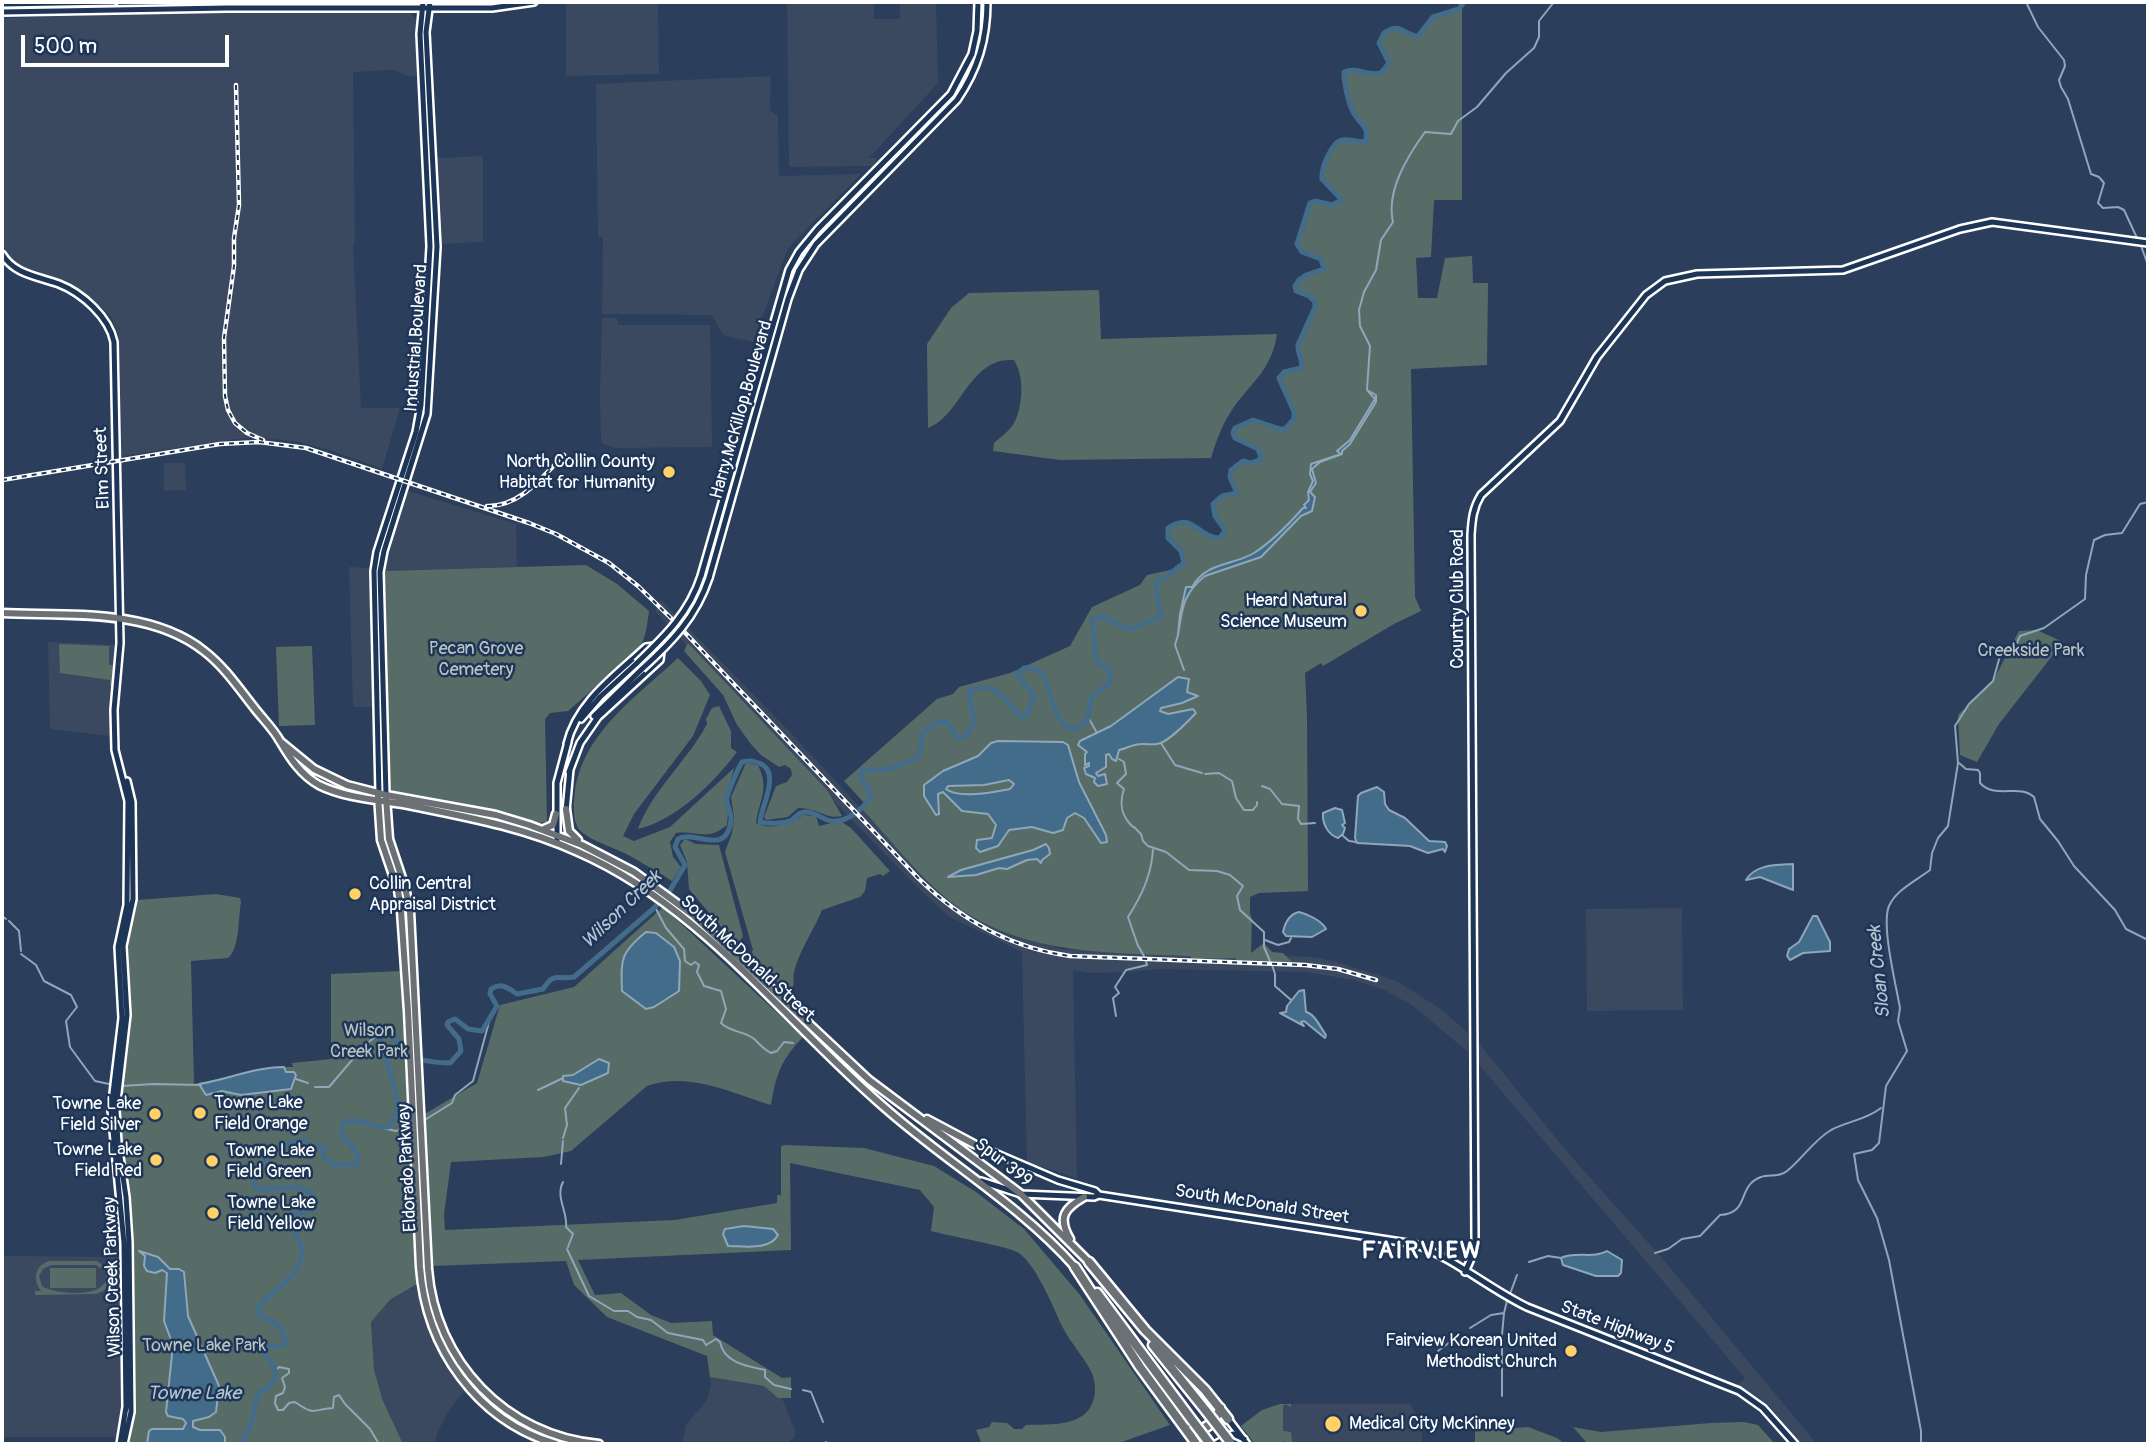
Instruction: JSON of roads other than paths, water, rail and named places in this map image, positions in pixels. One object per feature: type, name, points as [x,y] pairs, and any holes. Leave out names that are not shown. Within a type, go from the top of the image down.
[{"type":"highway","points":[[1089,1262],[1145,1330],[1205,1390],[1228,1419]]},
{"type":"highway","points":[[1089,1262],[1231,1443]]},
{"type":"highway","points":[[1075,1267],[1210,1444]]},
{"type":"highway","points":[[1075,1267],[1140,1367],[1196,1443]]},
{"type":"highway","points":[[1186,1429],[1192,1432],[1200,1431],[1215,1419],[1220,1408]]},
{"type":"main road","points":[[2,4],[114,2]]},
{"type":"main road","points":[[2,12],[227,5],[494,5],[534,2]]},
{"type":"main road","name":"Harry McKillop Boulevard","points":[[557,834],[558,779],[567,744],[574,730],[600,697],[671,631],[691,600],[701,576],[784,284],[799,252],[818,229],[942,106],[957,86],[972,54],[977,31],[978,2]]},
{"type":"main road","name":"Harry McKillop Boulevard","points":[[562,842],[569,772],[582,735],[603,705],[684,626],[700,602],[792,285],[806,257],[828,231],[948,111],[964,90],[981,54],[986,33],[987,4]]},
{"type":"main road","name":"Industrial Boulevard","points":[[392,521],[427,414],[437,247],[420,26],[426,5]]},
{"type":"main road","name":"Industrial Boulevard","points":[[382,798],[378,638],[380,572],[398,501],[395,497],[416,432],[421,405],[430,260],[430,162]]},
{"type":"main road","points":[[872,175],[878,181]]},
{"type":"main road","name":"Country Club Road","points":[[1465,1272],[1474,1252],[1475,1239],[1471,535],[1472,516],[1481,495],[1560,421],[1597,358],[1646,295],[1675,277],[1843,270],[1960,229],[1993,222],[2148,243]]},
{"type":"main road","points":[[799,252],[806,257]]},
{"type":"main road","name":"Elm Street","points":[[2,254],[10,265],[20,272],[56,283],[72,292],[99,313],[112,333],[120,619],[114,710],[115,742]]},
{"type":"main road","points":[[767,343],[775,345]]},
{"type":"main road","name":"South McDonald Street","points":[[2,613],[120,619],[166,629],[206,652],[281,742],[296,766],[324,787],[431,807],[500,824],[606,856],[676,906],[845,1059],[890,1096]]},
{"type":"main road","points":[[567,744],[575,722],[593,697],[646,647],[655,646],[661,652],[660,660],[598,717],[583,738],[569,772]]},
{"type":"main road","points":[[574,730],[582,735]]},
{"type":"main road","name":"Wilson Creek Parkway","points":[[115,742],[116,758],[128,801],[128,900],[118,944],[122,1008],[111,1110],[113,1143],[129,1242],[131,1417],[122,1444]]},
{"type":"main road","name":"South McDonald Street","points":[[281,742],[314,769],[382,798]]},
{"type":"main road","points":[[295,776],[298,772],[296,766]]},
{"type":"main road","points":[[305,775],[313,771],[324,778],[340,782],[344,788],[341,790],[324,787]]},
{"type":"main road","name":"Eldorado Parkway","points":[[382,798],[401,906],[411,1010],[419,1167],[421,1282],[434,1333],[454,1370],[496,1413],[556,1444]]},
{"type":"main road","name":"South McDonald Street","points":[[431,807],[496,815],[557,834],[562,842],[656,891]]},
{"type":"main road","points":[[566,809],[572,836],[606,856]]},
{"type":"main road","points":[[542,829],[553,824],[556,814]]},
{"type":"main road","name":"South McDonald Street","points":[[717,942],[880,1105],[974,1178],[994,1187],[1021,1194],[1084,1197],[1099,1195],[1384,1237],[1421,1246]]},
{"type":"main road","points":[[890,1096],[974,1144]]},
{"type":"main road","name":"Spur 399","points":[[890,1096],[1021,1194],[1089,1262]]},
{"type":"main road","points":[[958,1166],[956,1156],[960,1147],[974,1144]]},
{"type":"main road","name":"South McDonald Street","points":[[974,1144],[1058,1180],[1095,1191],[1099,1195]]},
{"type":"main road","name":"Spur 399","points":[[974,1178],[1037,1227],[1075,1267]]},
{"type":"main road","points":[[1051,1195],[1059,1189],[1058,1180]]},
{"type":"main road","name":"Wilson Creek Parkway","points":[[121,1181],[126,1391],[122,1444]]},
{"type":"main road","points":[[1075,1247],[1065,1230],[1064,1217],[1071,1204],[1084,1197]]},
{"type":"main road","name":"State Highway 5","points":[[1421,1246],[1505,1296],[1536,1311],[1739,1391],[1760,1405],[1795,1444]]},
{"type":"main road","points":[[126,1391],[131,1417]]},
{"type":"main road","points":[[1228,1419],[1245,1442]]},
{"type":"main road","name":"Eldorado Parkway","points":[[525,1427],[567,1439],[598,1444]]},
{"type":"main road","points":[[1216,1444],[1233,1434],[1245,1442]]},
{"type":"water","points":[[1367,390],[1376,395],[1376,402],[1350,444],[1342,454],[1320,462],[1312,469],[1316,483],[1310,492],[1315,497],[1312,511],[1301,516],[1261,557],[1205,576],[1198,582],[1185,602],[1178,635],[1180,614],[1186,587],[1192,587],[1204,573],[1212,569],[1254,553],[1306,508],[1304,505],[1309,500],[1308,492],[1313,481],[1310,474],[1311,464],[1341,454],[1337,451],[1350,440],[1375,399]]},
{"type":"water","points":[[1178,677],[1189,679],[1187,692],[1198,696],[1161,708],[1160,711],[1168,714],[1193,709],[1196,713],[1161,743],[1138,744],[1119,750],[1116,761],[1109,754],[1106,755],[1106,767],[1096,773],[1098,776],[1105,774],[1107,784],[1098,786],[1094,782],[1095,778],[1086,774],[1084,768],[1089,766],[1089,763],[1085,765],[1087,752],[1078,745],[1080,741],[1111,726]]},
{"type":"water","points":[[1063,742],[1068,745],[1079,782],[1107,842],[1101,843],[1084,818],[1075,813],[1067,818],[1063,830],[1053,833],[1032,827],[1009,830],[998,846],[980,852],[976,848],[977,840],[992,838],[996,825],[988,814],[962,811],[943,792],[938,794],[939,814],[936,815],[924,796],[924,785],[943,771],[978,756],[991,743]],"holes":[[[1009,780],[1014,784],[1010,789],[976,794],[959,794],[946,789],[948,786],[984,785]]]},
{"type":"water","points":[[1377,787],[1384,792],[1385,804],[1389,810],[1405,818],[1429,841],[1445,842],[1445,852],[1443,849],[1428,853],[1410,846],[1357,843],[1355,838],[1358,796]]},
{"type":"water","points":[[1335,808],[1342,810],[1345,823],[1342,825],[1345,828],[1343,834],[1338,838],[1329,831],[1323,817],[1323,813]]},
{"type":"water","points":[[1046,844],[1050,854],[1041,863],[1037,859],[1027,860],[1007,869],[948,877],[961,870]]},
{"type":"water","points":[[1793,864],[1793,890],[1760,877],[1746,880],[1761,868]]},
{"type":"water","points":[[1299,912],[1314,918],[1326,929],[1312,937],[1286,936],[1283,932],[1287,922]]},
{"type":"water","points":[[1813,916],[1817,916],[1830,942],[1830,951],[1803,953],[1790,960],[1787,956],[1789,949],[1799,942]]},
{"type":"water","points":[[646,932],[656,933],[674,947],[680,961],[679,991],[646,1009],[622,991],[622,964],[627,951]]},
{"type":"water","points":[[1304,990],[1306,1012],[1317,1021],[1326,1035],[1325,1038],[1304,1021],[1301,1022],[1304,1026],[1280,1013],[1286,1012],[1287,1006],[1299,991]]},
{"type":"water","points":[[599,1059],[609,1063],[608,1073],[581,1085],[563,1081],[563,1076],[573,1075]]},
{"type":"water","points":[[284,1067],[286,1072],[294,1072],[296,1075],[291,1089],[241,1095],[222,1091],[206,1095],[199,1084],[262,1069]]},
{"type":"water","points":[[744,1226],[773,1229],[778,1235],[763,1246],[728,1246],[723,1234],[725,1229]]},
{"type":"water","name":"Towne Lake","points":[[139,1251],[158,1257],[170,1269],[184,1272],[188,1316],[219,1386],[216,1412],[209,1417],[193,1421],[193,1427],[200,1430],[220,1430],[225,1437],[225,1444],[147,1444],[149,1431],[152,1429],[183,1429],[186,1423],[183,1419],[168,1416],[166,1412],[173,1345],[164,1321],[167,1273],[162,1270],[155,1273],[147,1271],[144,1266],[145,1256]]},
{"type":"water","points":[[1607,1251],[1622,1260],[1621,1273],[1618,1276],[1596,1276],[1563,1265],[1561,1258],[1596,1254]]},
{"type":"waterway","name":"Wilson Creek","points":[[241,1444],[250,1427],[258,1393],[268,1387],[276,1373],[262,1348],[284,1345],[286,1342],[281,1327],[256,1312],[299,1265],[302,1255],[300,1243],[287,1219],[294,1214],[314,1209],[317,1202],[313,1194],[299,1188],[255,1188],[254,1174],[276,1151],[290,1143],[305,1140],[314,1147],[324,1147],[323,1157],[334,1164],[356,1165],[358,1157],[342,1136],[343,1123],[360,1121],[388,1127],[395,1118],[396,1095],[381,1032],[390,1030],[402,1053],[413,1058],[450,1063],[461,1051],[459,1039],[447,1025],[448,1022],[455,1019],[468,1029],[482,1031],[497,1006],[490,994],[491,989],[502,986],[517,994],[543,989],[557,977],[574,977],[669,892],[685,865],[675,847],[678,839],[723,838],[728,831],[731,817],[727,798],[742,762],[759,763],[766,767],[769,774],[770,781],[760,822],[785,822],[806,812],[837,821],[855,814],[871,795],[861,777],[862,770],[889,769],[915,759],[919,755],[926,729],[939,722],[946,722],[958,738],[966,736],[974,722],[969,692],[971,690],[994,690],[1022,717],[1027,715],[1034,696],[1017,675],[1024,668],[1035,669],[1042,675],[1058,716],[1065,724],[1075,729],[1087,721],[1092,697],[1111,682],[1108,668],[1100,664],[1096,657],[1092,619],[1107,618],[1130,629],[1161,616],[1157,583],[1184,563],[1181,551],[1168,538],[1168,528],[1184,522],[1190,523],[1205,534],[1220,538],[1225,530],[1215,516],[1213,504],[1222,496],[1237,493],[1230,477],[1231,470],[1243,461],[1250,463],[1261,457],[1258,449],[1235,438],[1235,428],[1253,420],[1285,429],[1294,419],[1294,412],[1279,378],[1284,372],[1301,368],[1298,345],[1315,307],[1315,302],[1309,296],[1296,291],[1295,286],[1306,275],[1324,269],[1321,259],[1302,252],[1297,244],[1310,203],[1315,201],[1332,205],[1340,201],[1322,179],[1331,151],[1342,140],[1365,142],[1366,137],[1365,129],[1349,103],[1344,72],[1353,70],[1381,73],[1389,63],[1379,43],[1384,33],[1398,28],[1418,36],[1433,17],[1459,9],[1464,2]]},
{"type":"waterway","points":[[1367,389],[1370,346],[1360,326],[1359,310],[1364,292],[1376,270],[1381,240],[1393,222],[1395,186],[1405,163],[1425,132],[1451,134],[1458,121],[1477,107],[1506,73],[1534,48],[1539,37],[1539,21],[1554,2]]},
{"type":"waterway","name":"Sloan Creek","points":[[2026,2],[2038,27],[2064,60],[2065,66],[2059,80],[2061,87],[2068,99],[2091,174],[2104,183],[2098,203],[2103,208],[2118,207],[2124,210],[2137,238]]},
{"type":"waterway","name":"Sloan Creek","points":[[2140,243],[2148,265]]},
{"type":"waterway","name":"Sloan Creek","points":[[1921,1444],[1921,1431],[1889,1260],[1877,1218],[1858,1180],[1854,1154],[1872,1150],[1879,1143],[1886,1086],[1907,1051],[1898,1021],[1900,1008],[1888,941],[1889,906],[1902,890],[1930,870],[1932,853],[1938,838],[1948,826],[1958,763],[1955,726],[1969,704],[1993,681],[2000,656],[2015,647],[2020,636],[2044,628],[2085,599],[2086,575],[2094,540],[2105,535],[2122,533],[2140,504],[2148,502]]},
{"type":"waterway","points":[[1178,635],[1175,645],[1184,670]]},
{"type":"waterway","points":[[1088,717],[1097,733]]},
{"type":"waterway","points":[[1161,743],[1175,765],[1202,773]]},
{"type":"waterway","points":[[1119,759],[1124,762],[1126,774],[1117,783],[1124,789],[1122,810],[1133,827]]},
{"type":"waterway","points":[[1959,763],[1966,769],[1978,770],[1980,783],[1986,788],[2021,791],[2034,797],[2040,819],[2074,866],[2115,910],[2126,929],[2148,940]]},
{"type":"waterway","points":[[1205,774],[1219,773],[1232,781],[1236,798],[1244,810],[1253,810],[1257,802]]},
{"type":"waterway","points":[[1262,786],[1270,789],[1282,804],[1299,806],[1298,819],[1301,824],[1315,823]]},
{"type":"waterway","points":[[1134,827],[1148,846],[1166,852],[1189,870],[1217,871],[1230,875],[1243,886],[1237,896],[1240,910],[1264,932],[1264,947],[1270,961]]},
{"type":"waterway","points":[[1342,835],[1349,841],[1356,842]]},
{"type":"waterway","points":[[1138,946],[1128,917],[1145,885],[1153,850]]},
{"type":"waterway","points":[[655,907],[666,928],[684,949],[685,961],[691,965],[695,962],[699,965],[697,972],[704,986],[721,991],[726,1009],[721,1023],[753,1038],[771,1053],[777,1051],[784,1042],[793,1043]]},
{"type":"waterway","points":[[2,916],[6,919]]},
{"type":"waterway","points":[[9,921],[19,931],[21,951]]},
{"type":"waterway","points":[[1265,940],[1278,945],[1289,942],[1291,938]]},
{"type":"waterway","points":[[1139,947],[1145,958]]},
{"type":"waterway","points":[[21,954],[36,965],[44,981],[71,995],[77,1007],[66,1021],[70,1047],[95,1081],[109,1084]]},
{"type":"waterway","points":[[1116,1016],[1113,998],[1119,993],[1115,987],[1126,970],[1147,965],[1146,961]]},
{"type":"waterway","points":[[1272,965],[1275,986],[1291,1000]]},
{"type":"waterway","points":[[423,1121],[452,1103],[455,1095],[473,1081],[489,1022]]},
{"type":"waterway","points":[[315,1087],[329,1087],[364,1046],[381,1032]]},
{"type":"waterway","points":[[538,1090],[563,1078]]},
{"type":"waterway","points":[[296,1079],[308,1083]]},
{"type":"waterway","points":[[122,1086],[201,1085]]},
{"type":"waterway","points":[[563,1138],[567,1125],[565,1108],[579,1088]]},
{"type":"waterway","points":[[1655,1253],[1668,1249],[1682,1239],[1700,1236],[1720,1215],[1736,1209],[1753,1181],[1784,1173],[1831,1130],[1881,1108]]},
{"type":"waterway","points":[[382,1128],[396,1131],[412,1126]]},
{"type":"waterway","points":[[561,1164],[563,1141]]},
{"type":"waterway","points":[[563,1182],[560,1193],[566,1227],[573,1234],[568,1247]]},
{"type":"waterway","points":[[567,1249],[589,1296],[614,1311],[628,1311],[637,1317],[651,1320],[668,1333],[703,1340],[706,1345],[716,1339],[731,1359],[765,1370],[765,1377],[774,1385],[791,1389]]},
{"type":"waterway","points":[[1529,1262],[1548,1256],[1561,1258]]},
{"type":"waterway","points":[[1510,1294],[1517,1275]]},
{"type":"waterway","points":[[1470,1328],[1491,1315],[1504,1313],[1507,1301]]},
{"type":"waterway","points":[[1502,1396],[1504,1313]]},
{"type":"waterway","points":[[1438,1351],[1454,1339]]},
{"type":"waterway","points":[[276,1370],[279,1367],[289,1369],[289,1373],[282,1378],[285,1387],[283,1393],[276,1396],[278,1410],[283,1410],[289,1403],[295,1402],[311,1411],[333,1408],[334,1397],[339,1395],[370,1429],[379,1444]]},
{"type":"waterway","points":[[803,1390],[811,1392],[823,1422]]},
{"type":"railway","points":[[236,85],[239,205],[224,338],[225,396],[235,423],[247,433],[263,440]]},
{"type":"railway","points":[[2,480],[220,444],[259,442],[306,448],[529,523],[556,534],[609,563],[638,586],[918,878],[951,907],[988,930],[1027,946],[1070,956],[1305,965],[1338,969],[1376,980]]},
{"type":"railway","points":[[487,506],[510,502],[520,496],[564,455]]},
{"type":"place","name":"North Collin County Habitat for Humanity","points":[[669,472]]},
{"type":"place","name":"Heard Natural Science Museum","points":[[1361,611]]},
{"type":"place","name":"Collin Central Appraisal District","points":[[355,894]]},
{"type":"place","name":"Towne Lake Field Orange","points":[[200,1113]]},
{"type":"place","name":"Towne Lake Field Silver","points":[[155,1114]]},
{"type":"place","name":"Towne Lake Field Red","points":[[156,1160]]},
{"type":"place","name":"Towne Lake Field Green","points":[[212,1161]]},
{"type":"place","name":"Towne Lake Field Yellow","points":[[213,1213]]},
{"type":"place","name":"Fairview Korean United Methodist Church","points":[[1571,1351]]},
{"type":"place","name":"Medical City McKinney","points":[[1333,1424]]},
{"type":"district","name":"FAIRVIEW","points":[[1422,1252]]},
{"type":"park label","name":"Creekside Park","points":[[2031,651]]},
{"type":"park label","name":"Pecan Grove Cemetery","points":[[476,659]]},
{"type":"park label","name":"Wilson Creek Park","points":[[369,1041]]},
{"type":"park label","name":"Towne Lake Park","points":[[204,1346]]}]
